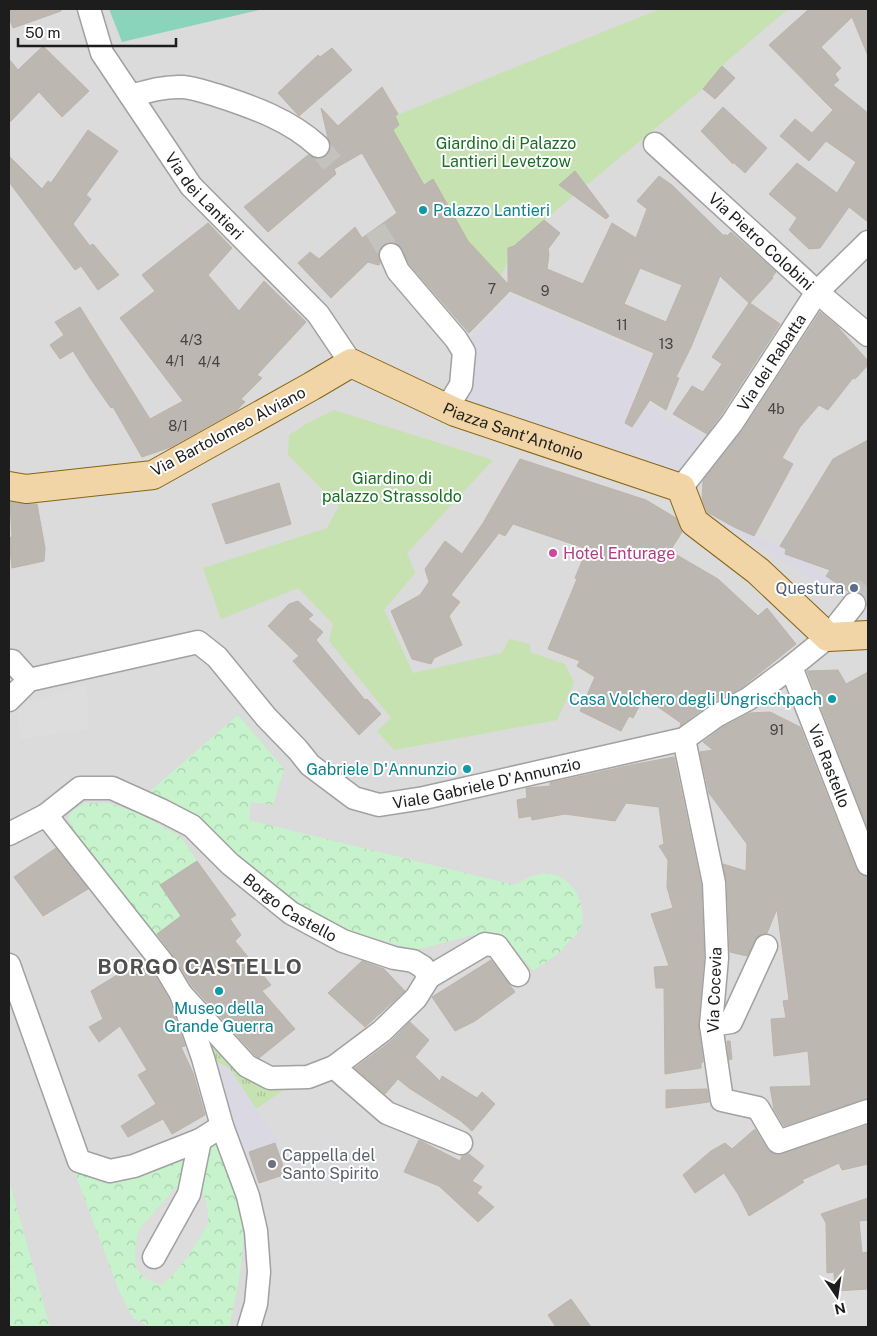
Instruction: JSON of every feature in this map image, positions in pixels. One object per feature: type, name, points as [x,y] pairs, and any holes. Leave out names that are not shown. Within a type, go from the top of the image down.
[{"type":"main road","name":"Piazza Sant'Antonio","points":[[351,362],[447,408],[681,488]]},
{"type":"main road","name":"Via Bartolomeo Alviano","points":[[9,486],[26,489],[153,475],[312,386],[351,362]]},
{"type":"main road","points":[[681,488],[694,522],[758,570],[828,637],[868,635]]},
{"type":"street","name":"Via dei Lantieri","points":[[88,9],[102,53],[191,186],[318,314],[351,362]]},
{"type":"street","points":[[131,96],[160,88],[183,87],[199,89],[269,114],[309,137],[318,146]]},
{"type":"street","name":"Via Pietro Colobini","points":[[655,144],[817,292],[868,335]]},
{"type":"street","name":"Via dei Rabatta","points":[[681,488],[732,423],[817,292],[868,242]]},
{"type":"street","points":[[390,255],[398,271],[456,338],[464,352],[461,385],[447,408]]},
{"type":"street","name":"Viale Gabriele D'Annunzio","points":[[29,680],[198,642],[217,658],[266,717],[310,765],[354,798],[379,805],[424,798],[684,739],[716,716],[748,699],[791,668],[828,637],[854,604]]},
{"type":"street","points":[[9,661],[12,661],[29,680],[9,700]]},
{"type":"street","name":"Via Rastello","points":[[791,668],[868,864]]},
{"type":"street","name":"Via Cocevia","points":[[684,739],[714,883],[717,958],[711,1025],[722,1100],[758,1108],[778,1142],[868,1111]]},
{"type":"street","name":"Borgo Castello","points":[[9,834],[46,815],[80,788],[112,788],[192,826],[230,864],[291,913],[343,941],[394,958],[413,962],[423,967],[429,977]]},
{"type":"street","points":[[46,815],[162,962],[181,994],[203,1058],[222,1126],[248,1196],[256,1231],[259,1272],[256,1304],[249,1327]]},
{"type":"street","points":[[181,994],[247,1066],[270,1078],[308,1077],[334,1067],[382,1031],[416,998],[429,977],[484,944],[497,946],[518,975]]},
{"type":"street","name":"Via Cocevia","points":[[711,1025],[731,1022],[766,946]]},
{"type":"street","points":[[9,965],[79,1162],[110,1172],[134,1166],[200,1140],[222,1126]]},
{"type":"street","points":[[334,1067],[387,1113],[461,1143]]},
{"type":"street","points":[[154,1257],[189,1194],[200,1140]]},
{"type":"shaded area","points":[[9,9],[868,9],[868,1327],[9,1327]]},
{"type":"shaded area","points":[[511,295],[649,356],[633,398],[706,438],[681,488],[455,412],[478,366],[471,337]]},
{"type":"shaded area","points":[[701,510],[734,527],[786,549],[785,554],[813,565],[868,605],[868,614]]},
{"type":"shaded area","points":[[87,684],[88,729],[20,739],[18,705]]},
{"type":"shaded area","points":[[212,1059],[230,1069],[280,1142],[249,1153],[259,1183],[253,1185]]},
{"type":"shaded area","points":[[183,1184],[200,1192],[206,1200],[207,1226],[189,1255],[172,1276],[161,1285],[144,1278],[136,1267],[137,1237],[139,1230],[154,1212],[177,1186]]},
{"type":"green space","points":[[109,9],[264,9],[122,42]]},
{"type":"green space","name":"Giardino di Palazzo Lantieri Levetzow","points":[[660,9],[788,9],[726,62],[703,89],[514,246],[508,248],[508,257],[510,256],[501,276],[468,241],[433,179],[424,185],[393,130],[395,116]]},
{"type":"green space","name":"Giardino di palazzo Strassoldo","points":[[334,410],[493,460],[407,553],[415,573],[384,610],[413,673],[502,653],[509,639],[530,644],[530,652],[565,664],[574,683],[557,720],[394,750],[377,731],[391,718],[329,641],[333,624],[298,588],[221,619],[203,568],[327,528],[339,506],[288,455],[289,435]]},
{"type":"green space","points":[[238,715],[284,769],[273,805],[251,802],[249,820],[514,885],[540,874],[559,876],[578,895],[582,914],[581,928],[562,951],[533,971],[503,935],[473,935],[416,950],[347,930],[297,904],[148,793]]},
{"type":"green space","points":[[85,803],[108,803],[136,812],[180,836],[197,861],[181,916],[153,937],[73,831],[68,817],[74,810]]},
{"type":"green space","points":[[200,1024],[286,1088],[256,1109],[230,1069],[212,1059]]},
{"type":"green space","points":[[217,1141],[236,1192],[243,1230],[242,1262],[229,1327],[151,1327],[133,1318],[119,1291],[72,1165],[99,1179],[110,1181],[187,1152],[183,1184],[177,1186],[139,1230],[135,1254],[207,1226],[208,1214],[203,1194],[202,1170],[205,1146]]},
{"type":"green space","points":[[9,1180],[50,1327],[9,1327]]},
{"type":"building","points":[[9,9],[61,9],[61,11],[13,28],[9,17]]},
{"type":"building","points":[[809,9],[868,9],[868,56],[852,17],[821,47],[841,68],[835,74],[839,80],[833,85],[868,113],[868,222],[849,207],[820,248],[809,249],[789,230],[797,218],[769,194],[797,163],[837,193],[856,162],[826,141],[809,161],[780,136],[795,119],[812,133],[833,110],[769,45]]},
{"type":"building","points":[[43,46],[89,91],[62,117],[39,92],[9,123],[9,59],[18,70]]},
{"type":"building","points":[[332,48],[352,70],[299,116],[278,93],[318,55],[320,57]]},
{"type":"building","points":[[722,66],[735,78],[715,99],[703,89]]},
{"type":"building","points":[[382,87],[398,114],[395,116],[399,125],[393,130],[424,185],[433,179],[468,241],[508,284],[508,248],[514,246],[544,220],[560,233],[548,249],[547,269],[583,284],[612,223],[636,238],[647,209],[637,201],[659,176],[672,185],[724,236],[731,232],[776,272],[773,278],[750,303],[780,324],[707,434],[673,414],[692,386],[703,392],[722,364],[712,357],[749,303],[720,276],[691,347],[676,377],[679,378],[666,410],[650,400],[632,427],[625,423],[654,353],[510,291],[469,333],[409,264],[399,245],[393,242],[385,243],[380,248],[378,254],[380,264],[368,262],[331,298],[298,263],[310,252],[319,259],[355,227],[362,238],[397,213],[362,153],[334,169],[336,174],[268,232],[244,207],[308,155],[316,159],[323,158],[328,154],[331,148],[321,108],[338,126]],"holes":[[[640,268],[682,285],[666,322],[624,304]]]},
{"type":"building","points":[[723,107],[767,148],[745,173],[733,162],[733,164],[701,131]]},
{"type":"building","points":[[88,130],[118,151],[86,195],[91,199],[73,224],[90,246],[93,244],[119,275],[98,290],[81,266],[75,270],[9,182],[9,156],[42,189],[48,181],[51,183]]},
{"type":"building","points":[[575,171],[609,216],[606,219],[559,185]]},
{"type":"building","points":[[208,223],[232,248],[208,275],[239,311],[264,281],[306,322],[257,375],[262,378],[241,399],[245,402],[237,410],[171,447],[142,457],[113,407],[111,408],[73,351],[60,359],[50,345],[64,335],[55,322],[80,307],[150,419],[183,401],[120,318],[155,291],[142,275]]},
{"type":"building","points":[[820,312],[837,326],[868,361],[868,365],[855,379],[853,378],[828,410],[819,405],[800,427],[782,458],[793,464],[754,536],[707,512],[702,499],[703,481],[743,430]]},
{"type":"building","points":[[868,440],[868,605],[862,593],[849,592],[826,576],[830,570],[785,554],[786,549],[780,546],[833,459]]},
{"type":"building","points":[[520,459],[646,500],[676,518],[682,532],[670,551],[718,579],[758,616],[767,608],[796,644],[741,688],[708,705],[680,726],[681,723],[644,697],[633,718],[629,716],[621,731],[580,711],[595,677],[577,666],[580,661],[548,649],[577,579],[575,578],[587,549],[513,524],[505,536],[499,533],[451,595],[460,602],[449,616],[462,645],[434,658],[431,664],[412,659],[391,611],[420,595],[429,582],[425,569],[445,541],[462,554],[483,523]]},
{"type":"building","points":[[279,483],[291,524],[226,544],[212,504]]},
{"type":"building","points":[[10,502],[37,504],[45,548],[44,561],[12,568],[9,539],[12,536]]},
{"type":"building","points":[[298,601],[313,615],[308,619],[323,632],[316,640],[365,700],[367,699],[381,714],[359,735],[293,661],[299,656],[268,626],[289,604]]},
{"type":"building","points":[[838,670],[846,684],[868,672],[868,829],[807,671]]},
{"type":"building","points":[[770,712],[800,727],[856,869],[860,874],[868,877],[868,1098],[784,1126],[774,1109],[770,1087],[811,1086],[808,1051],[774,1056],[771,1019],[786,1018],[783,1001],[789,1000],[777,909],[767,933],[758,936],[747,956],[730,952],[727,882],[723,864],[746,871],[747,844],[709,793],[700,752],[713,750],[703,742],[723,727],[750,713]]},
{"type":"building","points":[[674,757],[701,885],[704,958],[698,1024],[703,1062],[701,1063],[701,1068],[665,1074],[664,988],[656,988],[654,967],[669,966],[651,914],[673,908],[667,887],[668,860],[659,846],[664,844],[659,807],[626,803],[615,821],[565,814],[532,820],[531,816],[519,818],[517,800],[527,798],[526,788],[550,786],[550,783]]},
{"type":"building","points":[[56,848],[88,889],[43,916],[14,877]]},
{"type":"building","points":[[197,861],[236,915],[230,919],[241,935],[235,941],[271,985],[262,991],[295,1029],[259,1058],[192,986],[173,955],[157,934],[181,916],[160,885]]},
{"type":"building","points":[[143,959],[169,1000],[185,1046],[181,1047],[193,1073],[205,1115],[172,1134],[163,1119],[128,1137],[121,1126],[156,1104],[138,1075],[147,1070],[120,1026],[99,1042],[89,1027],[103,1019],[91,991]]},
{"type":"building","points":[[491,960],[515,992],[475,1021],[455,1031],[432,997]]},
{"type":"building","points":[[362,961],[384,969],[405,991],[365,1027],[328,993]]},
{"type":"building","points":[[410,1022],[429,1040],[415,1057],[440,1081],[442,1076],[477,1098],[482,1092],[495,1104],[472,1131],[461,1121],[398,1079],[385,1094],[355,1068],[390,1042]]},
{"type":"building","points":[[727,1041],[730,1041],[732,1059],[729,1060]]},
{"type":"building","points":[[707,1089],[709,1102],[666,1108],[666,1090]]},
{"type":"building","points":[[868,1125],[868,1164],[842,1170],[839,1163],[802,1180],[804,1182],[749,1216],[738,1194],[724,1173],[695,1193],[683,1175],[711,1151],[725,1143],[732,1149],[755,1129],[767,1149],[777,1155]]},
{"type":"building","points":[[419,1140],[460,1161],[462,1156],[469,1154],[484,1166],[472,1181],[482,1187],[477,1193],[494,1207],[478,1222],[439,1186],[404,1172]]},
{"type":"building","name":"Cappella del Santo Spirito","points":[[275,1143],[286,1174],[259,1183],[249,1152]]},
{"type":"building","points":[[868,1198],[868,1220],[859,1221],[862,1253],[868,1252],[868,1289],[835,1291],[834,1272],[827,1273],[826,1223],[821,1214]]},
{"type":"building","points":[[571,1299],[591,1327],[556,1327],[548,1315]]},
{"type":"tunnel","points":[[318,146],[334,165]]},
{"type":"tunnel","points":[[375,229],[391,255]]},
{"type":"tunnel","points":[[854,604],[868,587]]},
{"type":"place","name":"Palazzo Lantieri","points":[[423,210]]},
{"type":"place","name":"Hotel Enturage","points":[[553,553]]},
{"type":"place","name":"Questura","points":[[854,588]]},
{"type":"place","name":"Casa Volchero degli Ungrischpach","points":[[832,699]]},
{"type":"place","name":"Gabriele D'Annunzio","points":[[467,769]]},
{"type":"place","name":"Museo della Grande Guerra","points":[[219,991]]},
{"type":"place","name":"Cappella del Santo Spirito","points":[[272,1164]]},
{"type":"district","name":"BORGO CASTELLO","points":[[200,967]]}]
